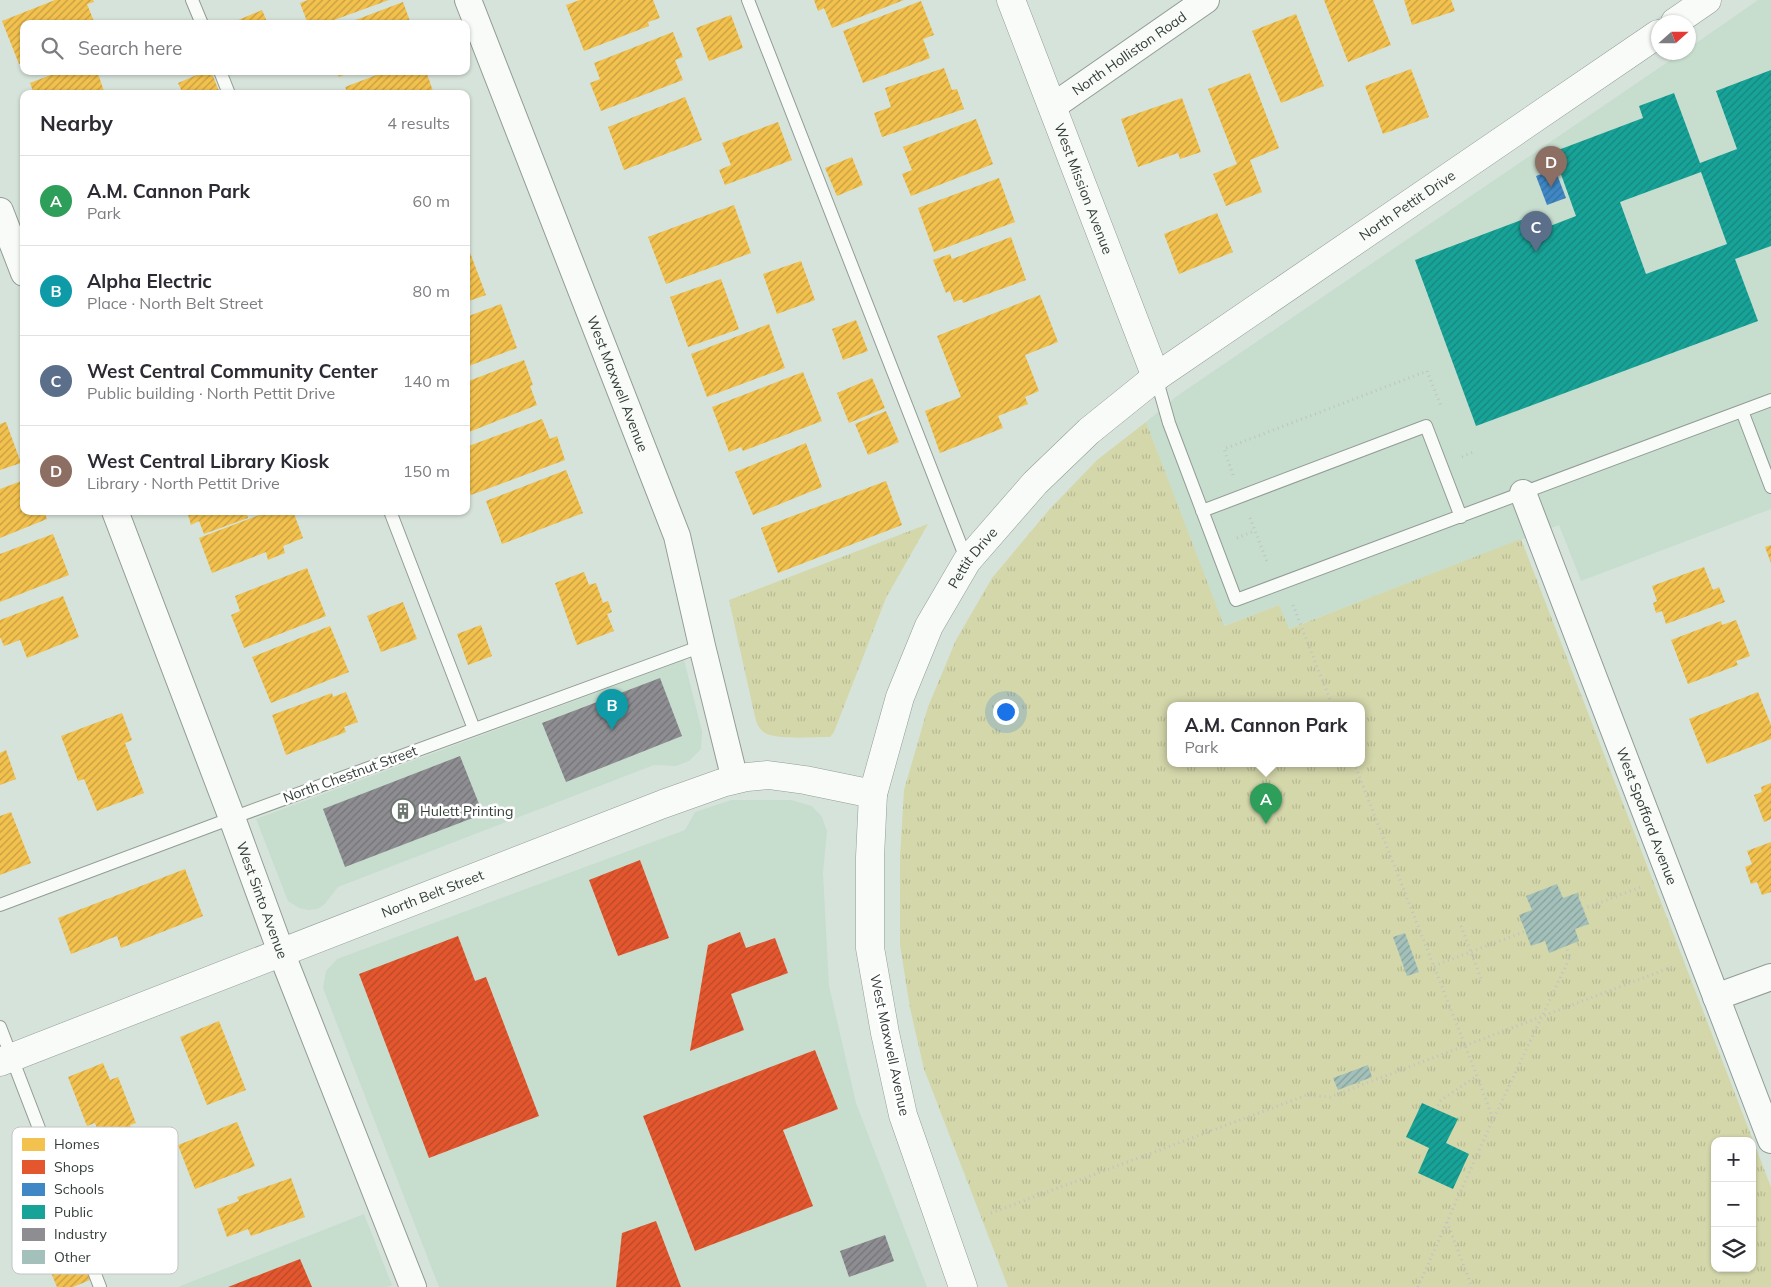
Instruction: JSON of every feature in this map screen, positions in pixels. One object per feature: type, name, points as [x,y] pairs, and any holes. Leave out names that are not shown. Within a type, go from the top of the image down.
[{"type":"street","name":"West Maxwell Avenue","points":[[468,0],[677,536],[735,780]]},
{"type":"street","name":"West Mission Avenue","points":[[1011,0],[1156,377]]},
{"type":"street","name":"North Holliston Road","points":[[1052,108],[1206,0]]},
{"type":"street","points":[[1685,15],[1707,0]]},
{"type":"street","name":"North Pettit Drive","points":[[1156,377],[1651,39]]},
{"type":"street","points":[[0,211],[20,263]]},
{"type":"street","name":"Pettit Drive","points":[[873,794],[900,697],[929,626],[967,561],[1042,477],[1089,431],[1156,377]]},
{"type":"street","name":"West Spofford Avenue","points":[[1523,494],[1771,1140]]},
{"type":"street","name":"West Sinto Avenue","points":[[117,515],[281,952],[413,1287]]},
{"type":"street","name":"North Belt Street","points":[[6,1060],[695,792],[747,777],[768,775],[873,794]]},
{"type":"street","name":"West Maxwell Avenue","points":[[873,794],[870,856],[870,948],[885,1034],[903,1115],[963,1287]]},
{"type":"street","points":[[1716,997],[1771,977]]},
{"type":"lane","points":[[192,0],[200,20]]},
{"type":"lane","points":[[748,0],[967,561]]},
{"type":"lane","points":[[222,75],[227,90]]},
{"type":"lane","points":[[1156,377],[1168,423],[1236,600],[1771,400]]},
{"type":"lane","points":[[1742,411],[1771,487]]},
{"type":"lane","points":[[1202,511],[1426,426],[1461,517]]},
{"type":"lane","points":[[392,515],[474,729]]},
{"type":"lane","name":"North Chestnut Street","points":[[0,905],[702,646]]},
{"type":"lane","points":[[0,1027],[6,1060],[34,1127]]},
{"type":"lane","points":[[95,1274],[100,1287]]},
{"type":"path","points":[[1356,767],[1493,1119]]},
{"type":"path","points":[[1583,909],[1642,886]]},
{"type":"path","points":[[1461,926],[1482,981]]},
{"type":"path","points":[[1434,966],[1526,931]]},
{"type":"path","points":[[1418,1287],[1493,1119],[1570,957],[1566,947]]},
{"type":"path","points":[[991,1213],[1307,1095],[1330,1097],[1673,966]]},
{"type":"path","points":[[1436,1109],[1441,1100],[1477,1076]]},
{"type":"path","points":[[1447,1222],[1472,1287]]},
{"type":"shaded area","points":[[1758,0],[1771,0],[1771,509],[1581,581],[1559,525],[1288,629],[1279,605],[1223,626],[1146,422],[1177,396],[1671,60],[1696,60],[1696,43]]},
{"type":"shaded area","points":[[684,660],[702,731],[701,749],[689,761],[676,766],[654,765],[338,887],[324,905],[317,909],[299,908],[288,901],[256,819]]},
{"type":"shaded area","points":[[731,800],[791,800],[812,806],[822,817],[827,831],[823,873],[829,986],[856,1103],[927,1287],[439,1287],[323,988],[326,971],[337,959],[685,830],[695,812]]},
{"type":"shaded area","points":[[364,1214],[392,1285],[387,1287],[178,1287]]},
{"type":"green space","points":[[1146,422],[1224,626],[1279,605],[1289,629],[1521,539],[1752,1137],[1711,1137],[1711,1272],[1756,1272],[1756,1148],[1771,1187],[1771,1287],[1008,1287],[924,1069],[910,1008],[900,945],[900,857],[904,790],[928,707],[956,640],[992,578],[1048,511],[1097,460]]},
{"type":"green space","points":[[928,524],[886,598],[834,732],[830,737],[796,738],[778,737],[765,733],[755,717],[729,600]]},
{"type":"building: Homes","points":[[55,0],[93,0],[94,2],[87,4],[93,20],[20,20],[19,64],[2,21]]},
{"type":"building: Homes","points":[[308,0],[389,0],[334,20],[306,20],[300,3]]},
{"type":"building: Homes","points":[[580,0],[653,0],[660,18],[648,22],[649,26],[584,51],[566,5]]},
{"type":"building: Homes","points":[[814,0],[904,0],[832,28],[824,8],[818,11]]},
{"type":"building: Homes","points":[[1324,0],[1373,0],[1391,45],[1348,62]]},
{"type":"building: Homes","points":[[1404,0],[1451,0],[1455,11],[1412,25]]},
{"type":"building: Homes","points":[[921,1],[934,35],[923,39],[930,58],[863,83],[843,31]]},
{"type":"building: Homes","points":[[403,2],[410,20],[356,20]]},
{"type":"building: Homes","points":[[262,10],[266,20],[238,20]]},
{"type":"building: Homes","points":[[1296,14],[1324,86],[1281,103],[1252,31]]},
{"type":"building: Homes","points":[[731,15],[743,48],[709,61],[696,28]]},
{"type":"building: Homes","points":[[673,32],[683,57],[675,60],[683,80],[601,111],[590,83],[600,79],[594,63]]},
{"type":"building: Homes","points":[[944,68],[952,90],[957,89],[964,109],[882,137],[874,113],[891,107],[885,88]]},
{"type":"building: Homes","points":[[1411,69],[1429,117],[1383,134],[1365,86]]},
{"type":"building: Homes","points":[[1250,73],[1279,148],[1250,160],[1262,192],[1226,206],[1213,174],[1237,164],[1208,89]]},
{"type":"building: Homes","points":[[51,75],[98,75],[104,90],[33,90],[30,83]]},
{"type":"building: Homes","points":[[197,75],[213,75],[218,90],[181,90],[178,83]]},
{"type":"building: Homes","points":[[376,75],[427,75],[433,90],[346,90],[345,87]]},
{"type":"building: Homes","points":[[685,97],[702,140],[624,170],[608,127]]},
{"type":"building: Homes","points":[[1182,98],[1201,152],[1180,159],[1178,153],[1138,167],[1121,119]]},
{"type":"building: Homes","points":[[976,119],[993,164],[911,196],[902,174],[912,170],[903,147]]},
{"type":"building: Homes","points":[[778,122],[792,160],[725,185],[719,170],[731,165],[722,143]]},
{"type":"building: Homes","points":[[852,157],[863,185],[837,196],[825,168]]},
{"type":"building: Homes","points":[[999,178],[1015,222],[934,252],[918,208]]},
{"type":"building: Homes","points":[[734,205],[751,253],[666,284],[648,237]]},
{"type":"building: Homes","points":[[1217,213],[1233,252],[1179,274],[1164,234]]},
{"type":"building: Homes","points":[[1011,237],[1026,280],[963,303],[962,299],[954,302],[950,291],[946,293],[933,260],[950,254],[952,259]]},
{"type":"building: Homes","points":[[470,253],[486,295],[470,301]]},
{"type":"building: Homes","points":[[801,261],[815,300],[777,314],[763,274]]},
{"type":"building: Homes","points":[[721,279],[739,329],[688,347],[670,297]]},
{"type":"building: Homes","points":[[1040,295],[1058,342],[1025,355],[1039,391],[1025,397],[1028,404],[998,416],[1003,428],[940,453],[925,411],[961,397],[937,336]]},
{"type":"building: Homes","points":[[501,304],[517,348],[470,366],[470,316]]},
{"type":"building: Homes","points":[[856,320],[868,351],[843,360],[832,329]]},
{"type":"building: Homes","points":[[769,324],[785,368],[707,397],[691,354]]},
{"type":"building: Homes","points":[[524,360],[533,385],[530,386],[537,405],[470,432],[470,380]]},
{"type":"building: Homes","points":[[803,372],[822,421],[743,451],[741,447],[729,452],[712,407]]},
{"type":"building: Homes","points":[[872,378],[885,408],[849,423],[837,393]]},
{"type":"building: Homes","points":[[886,411],[899,442],[868,455],[855,424]]},
{"type":"building: Homes","points":[[542,419],[550,439],[557,436],[565,460],[471,495],[470,446]]},
{"type":"building: Homes","points":[[6,422],[20,463],[0,470],[0,424]]},
{"type":"building: Homes","points":[[806,443],[822,487],[753,515],[735,472]]},
{"type":"building: Homes","points":[[566,470],[583,513],[502,544],[486,501]]},
{"type":"building: Homes","points":[[886,481],[902,525],[778,573],[761,528]]},
{"type":"building: Homes","points":[[20,482],[20,515],[46,515],[47,519],[0,538],[0,489]]},
{"type":"building: Homes","points":[[188,515],[247,515],[248,518],[204,534],[199,521],[191,525]]},
{"type":"building: Homes","points":[[259,515],[294,515],[303,538],[283,546],[285,553],[268,560],[266,552],[212,573],[199,538]]},
{"type":"building: Homes","points":[[53,534],[69,575],[0,602],[0,554]]},
{"type":"building: Homes","points":[[1771,545],[1771,563],[1765,547]]},
{"type":"building: Homes","points":[[1704,567],[1713,590],[1719,587],[1725,602],[1666,624],[1662,611],[1656,613],[1653,603],[1657,601],[1652,586]]},
{"type":"building: Homes","points":[[307,568],[326,616],[244,648],[231,615],[240,611],[235,596]]},
{"type":"building: Homes","points":[[584,572],[589,585],[596,583],[603,603],[608,601],[612,612],[607,614],[614,631],[577,645],[555,583]]},
{"type":"building: Homes","points":[[63,596],[79,637],[27,658],[20,640],[4,646],[0,637],[0,620]]},
{"type":"building: Homes","points":[[403,602],[417,639],[381,652],[367,616]]},
{"type":"building: Homes","points":[[1736,620],[1750,656],[1736,661],[1738,665],[1688,684],[1671,640],[1721,621],[1722,625]]},
{"type":"building: Homes","points":[[481,625],[492,656],[468,665],[457,634]]},
{"type":"building: Homes","points":[[330,626],[349,672],[271,703],[252,657]]},
{"type":"building: Homes","points":[[346,692],[358,722],[344,727],[346,732],[286,755],[272,715],[332,693],[333,697]]},
{"type":"building: Homes","points":[[1758,692],[1771,725],[1771,739],[1707,764],[1689,719]]},
{"type":"building: Homes","points":[[122,713],[132,740],[125,743],[144,793],[97,811],[84,779],[78,781],[61,736]]},
{"type":"building: Homes","points":[[6,750],[16,779],[0,785],[0,753]]},
{"type":"building: Homes","points":[[1771,783],[1771,819],[1764,822],[1754,795],[1762,792],[1761,787]]},
{"type":"building: Homes","points":[[11,812],[31,863],[0,875],[0,816]]},
{"type":"building: Homes","points":[[1771,842],[1771,892],[1762,895],[1757,882],[1751,884],[1745,867],[1752,864],[1747,851]]},
{"type":"building: Homes","points":[[185,869],[203,916],[121,948],[117,936],[71,954],[58,918]]},
{"type":"building: Homes","points":[[219,1021],[246,1090],[207,1105],[180,1037]]},
{"type":"building: Homes","points":[[103,1063],[110,1080],[118,1077],[136,1123],[130,1125],[131,1127],[96,1127],[95,1123],[87,1126],[68,1077]]},
{"type":"building: Homes","points":[[237,1122],[255,1166],[195,1189],[178,1145]]},
{"type":"building: Homes","points":[[291,1178],[305,1217],[251,1236],[248,1229],[227,1237],[217,1209],[239,1201],[237,1197]]},
{"type":"building: Homes","points":[[52,1274],[88,1274],[90,1280],[73,1287],[57,1287]]},
{"type":"building: Shops","points":[[640,860],[669,938],[618,956],[589,880]]},
{"type":"building: Shops","points":[[740,932],[746,948],[775,938],[788,973],[731,994],[744,1030],[690,1051],[708,945]]},
{"type":"building: Shops","points":[[458,936],[475,981],[486,977],[539,1116],[429,1158],[359,974]]},
{"type":"building: Shops","points":[[815,1050],[838,1109],[783,1130],[813,1206],[695,1251],[643,1116]]},
{"type":"building: Shops","points":[[656,1221],[681,1287],[616,1287],[622,1233]]},
{"type":"building: Shops","points":[[300,1259],[312,1287],[228,1287]]},
{"type":"building: Schools","points":[[1555,169],[1566,198],[1547,205],[1536,176]]},
{"type":"building: Public","points":[[1771,70],[1771,246],[1735,259],[1758,321],[1476,426],[1415,260],[1540,213],[1545,228],[1576,216],[1553,152],[1643,118],[1639,106],[1674,93],[1700,163],[1737,149],[1716,91]],"holes":[[[1701,172],[1727,244],[1646,274],[1620,202]]]},
{"type":"building: Public","points":[[1422,1103],[1458,1119],[1446,1143],[1469,1154],[1453,1189],[1418,1173],[1429,1148],[1406,1137]]},
{"type":"building: Industry","points":[[660,678],[682,736],[566,782],[542,723]]},
{"type":"building: Industry","name":"Hulett Printing","points":[[460,756],[483,814],[345,867],[323,809]]},
{"type":"building: Industry","points":[[885,1235],[894,1261],[849,1277],[840,1251]]},
{"type":"building: Other","points":[[1557,884],[1563,898],[1577,893],[1589,924],[1575,929],[1579,941],[1549,953],[1545,941],[1531,946],[1519,915],[1532,910],[1526,896]]},
{"type":"building: Other","points":[[1405,933],[1419,972],[1407,976],[1393,937]]},
{"type":"building: Other","points":[[1368,1065],[1372,1077],[1338,1090],[1333,1078]]},
{"type":"place","name":"West Central Library Kiosk","points":[[1551,187]]},
{"type":"place","name":"West Central Community Center","points":[[1536,252]]},
{"type":"place","name":"Alpha Electric","points":[[612,730]]},
{"type":"place","name":"Hulett Printing","points":[[403,811]]},
{"type":"place","name":"A.M. Cannon Park","points":[[1266,824]]}]
